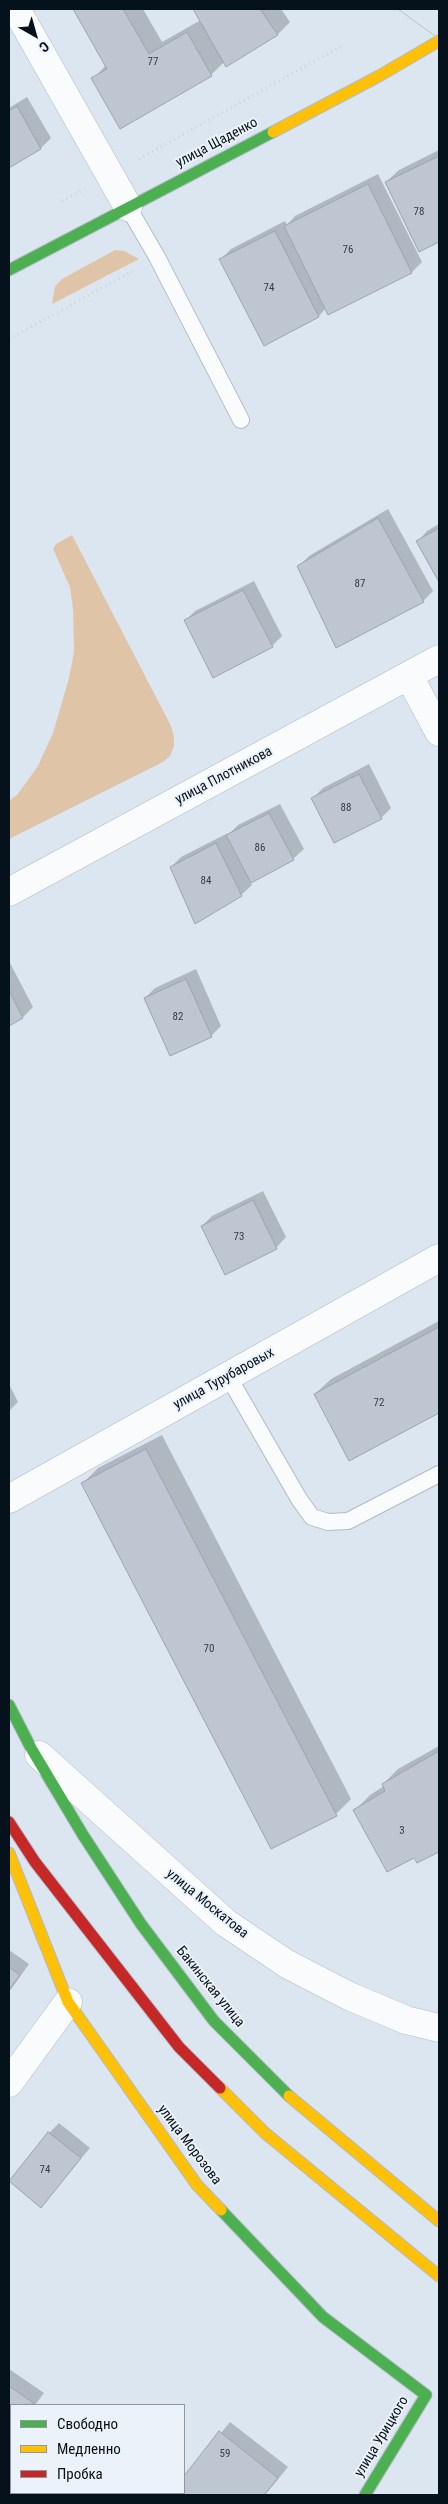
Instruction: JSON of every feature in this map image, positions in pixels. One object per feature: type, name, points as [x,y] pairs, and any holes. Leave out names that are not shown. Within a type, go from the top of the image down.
[{"type":"main road","name":"улица Щаденко","points":[[9,270],[379,76],[439,41]]},
{"type":"main road","points":[[9,1705],[31,1748]]},
{"type":"main road","name":"Бакинская улица","points":[[31,1748],[83,1835],[141,1924],[214,2021],[300,2107],[439,2221]]},
{"type":"main road","points":[[9,1822],[35,1862],[102,1951],[179,2047],[265,2133],[439,2276]]},
{"type":"main road","name":"улица Морозова","points":[[9,1853],[68,2002],[197,2185],[322,2317],[426,2395]]},
{"type":"main road","name":"улица Урицкого","points":[[365,2495],[426,2395]]},
{"type":"street","points":[[16,9],[128,207]]},
{"type":"street","name":"улица Плотникова","points":[[9,892],[439,660]]},
{"type":"street","points":[[409,676],[439,732]]},
{"type":"street","name":"улица Турубаровых","points":[[9,1499],[439,1258]]},
{"type":"street","name":"улица Москатова","points":[[31,1748],[226,1923],[286,1964],[349,1996],[406,2020],[439,2028]]},
{"type":"street","points":[[9,2083],[68,2002]]},
{"type":"lane","points":[[128,207],[157,257],[241,420]]},
{"type":"lane","points":[[228,1376],[299,1499],[312,1517],[328,1522],[348,1521],[439,1474]]},
{"type":"path","points":[[59,202],[342,46]]},
{"type":"path","points":[[9,339],[157,257]]},
{"type":"shaded area","points":[[115,250],[124,251],[139,259],[52,304],[55,286],[62,279]]},
{"type":"shaded area","points":[[72,535],[170,724],[174,736],[174,746],[170,756],[163,762],[9,839],[9,801],[17,795],[38,766],[53,733],[69,678],[74,652],[73,609],[70,587],[53,549],[56,544]]},
{"type":"building","points":[[73,9],[123,9],[149,54],[187,32],[212,76],[120,129],[91,78],[107,69]]},
{"type":"building","points":[[193,9],[260,9],[278,35],[226,67]]},
{"type":"building","points":[[17,106],[41,149],[9,168],[9,111]]},
{"type":"building","points":[[439,156],[439,242],[419,252],[385,182]]},
{"type":"building","points":[[368,184],[412,273],[328,315],[284,226]]},
{"type":"building","points":[[275,231],[319,317],[264,346],[219,259]]},
{"type":"building","points":[[378,518],[424,602],[336,648],[297,566]]},
{"type":"building","points":[[439,528],[439,582],[416,541]]},
{"type":"building","points":[[243,590],[273,647],[213,678],[184,620]]},
{"type":"building","points":[[359,774],[382,819],[334,843],[311,798]]},
{"type":"building","points":[[269,813],[294,860],[251,883],[226,835]]},
{"type":"building","points":[[216,843],[242,896],[195,924],[170,867]]},
{"type":"building","points":[[186,979],[212,1037],[170,1056],[144,998]]},
{"type":"building","points":[[9,990],[23,1018],[9,1026]]},
{"type":"building","points":[[253,1200],[277,1249],[225,1275],[201,1226]]},
{"type":"building","points":[[439,1327],[439,1413],[349,1461],[314,1394]]},
{"type":"building","points":[[146,1449],[337,1816],[271,1849],[81,1483]]},
{"type":"building","points":[[439,1751],[439,1852],[417,1863],[414,1858],[387,1872],[353,1810],[385,1791],[382,1784]]},
{"type":"building","points":[[9,1967],[20,1975],[9,1990]]},
{"type":"building","points":[[48,2132],[81,2158],[41,2208],[9,2181]]},
{"type":"building","points":[[9,2386],[35,2404],[10,2404],[9,2440]]},
{"type":"building","points":[[219,2431],[278,2478],[264,2495],[173,2495],[172,2494],[185,2494],[185,2475]]},
{"type":"tram line","points":[[398,9],[439,39]]},
{"type":"traffic: fast","points":[[9,270],[273,132]]},
{"type":"traffic: fast","points":[[9,1705],[31,1748],[83,1835],[141,1924],[214,2021],[289,2096]]},
{"type":"traffic: fast","points":[[221,2210],[323,2317],[426,2395],[365,2495]]},
{"type":"traffic: slow","points":[[273,132],[379,76],[439,41]]},
{"type":"traffic: slow","points":[[9,1853],[68,2002],[197,2185],[221,2210]]},
{"type":"traffic: slow","points":[[220,2088],[265,2133],[439,2276]]},
{"type":"traffic: slow","points":[[289,2096],[439,2221]]},
{"type":"traffic: jam","points":[[9,1822],[35,1862],[179,2047],[220,2088]]}]
